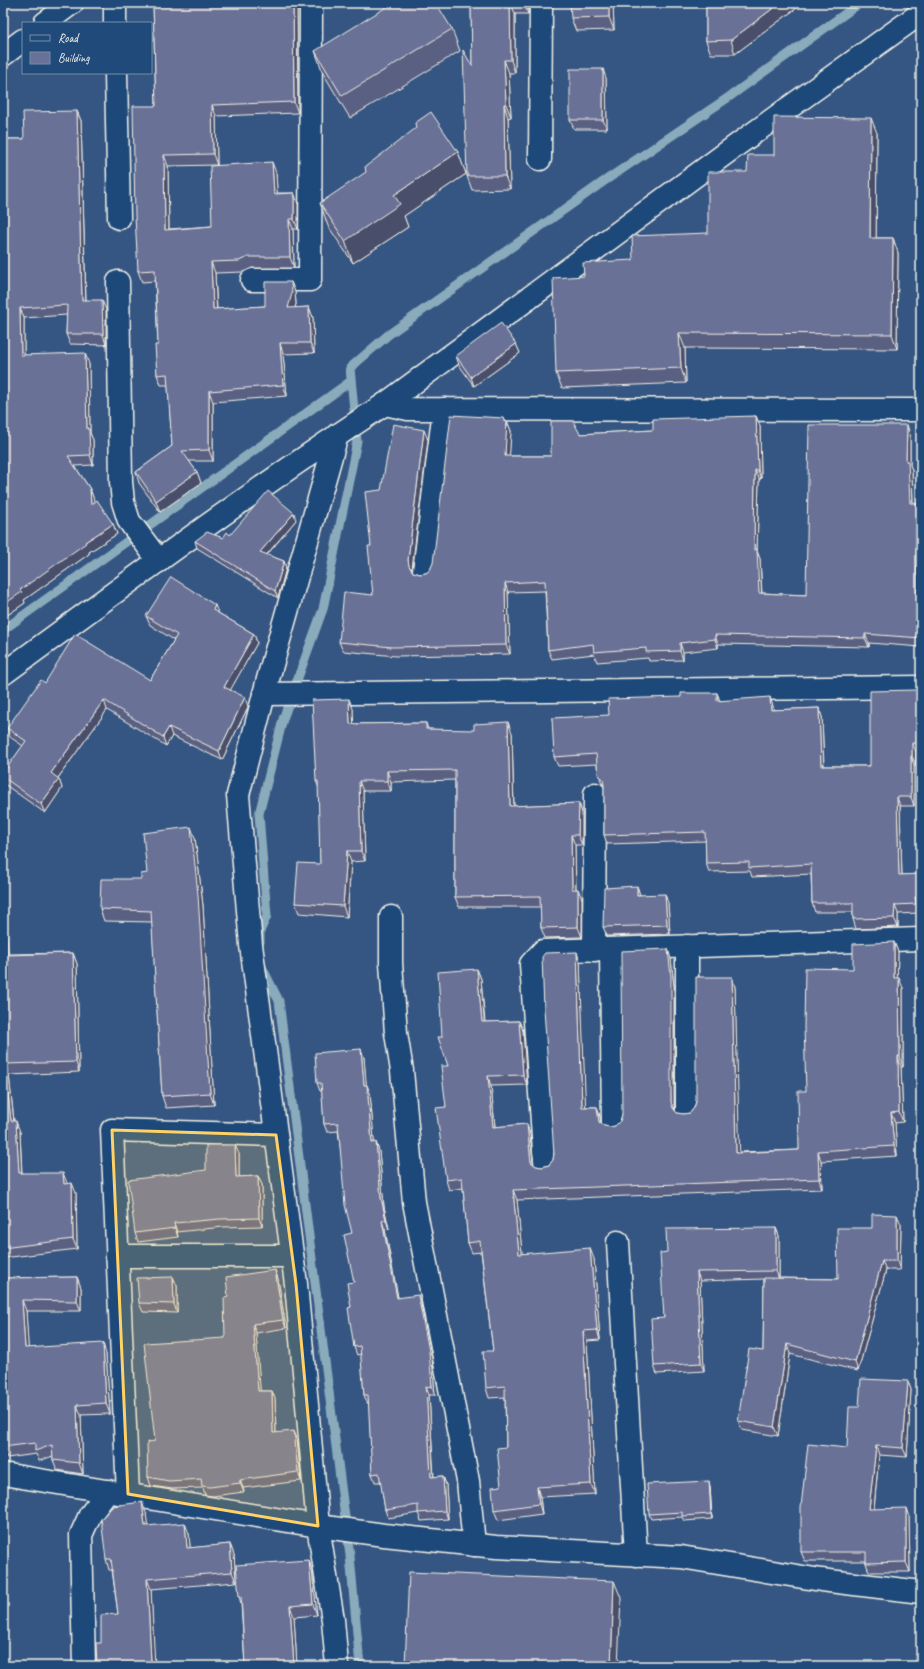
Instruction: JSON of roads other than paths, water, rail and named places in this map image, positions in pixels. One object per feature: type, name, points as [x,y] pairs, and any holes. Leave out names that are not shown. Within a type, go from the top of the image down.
[{"type":"street","points":[[46,22],[72,3]]},
{"type":"street","points":[[115,3],[115,22]]},
{"type":"street","points":[[252,280],[310,280],[311,3]]},
{"type":"street","points":[[540,159],[541,3]]},
{"type":"street","points":[[3,674],[154,555],[385,404],[737,145],[921,13]]},
{"type":"street","points":[[3,55],[22,41]]},
{"type":"street","points":[[116,74],[119,218]]},
{"type":"street","points":[[118,282],[121,482],[123,502],[129,521],[154,555]]},
{"type":"street","points":[[385,404],[408,409],[921,410]]},
{"type":"street","points":[[424,571],[444,409]]},
{"type":"street","points":[[337,435],[264,694],[238,795],[251,945],[292,1256],[318,1526],[333,1620],[337,1666]]},
{"type":"street","points":[[264,694],[921,687]]},
{"type":"street","points":[[595,794],[602,950],[613,1125]]},
{"type":"street","points":[[391,917],[391,963],[396,1033],[402,1071],[414,1202],[468,1481],[474,1545]]},
{"type":"street","points":[[545,1165],[531,964],[543,951],[921,939]]},
{"type":"street","points":[[687,946],[687,1112]]},
{"type":"street","points":[[118,1493],[117,1256],[112,1130],[276,1135]]},
{"type":"street","points":[[618,1242],[636,1554]]},
{"type":"street","points":[[117,1256],[292,1256]]},
{"type":"street","points":[[3,1474],[318,1526],[384,1535],[474,1545],[681,1557],[821,1580],[921,1592]]},
{"type":"street","points":[[84,1666],[81,1535],[90,1515],[118,1493]]},
{"type":"waterway","points":[[260,942],[260,931],[267,916],[259,814],[283,719],[323,609],[357,441],[350,368],[388,335],[603,182],[729,97],[860,3]]},
{"type":"waterway","points":[[3,630],[351,381]]},
{"type":"waterway","points":[[262,967],[279,1001],[350,1556],[360,1666]]}]
